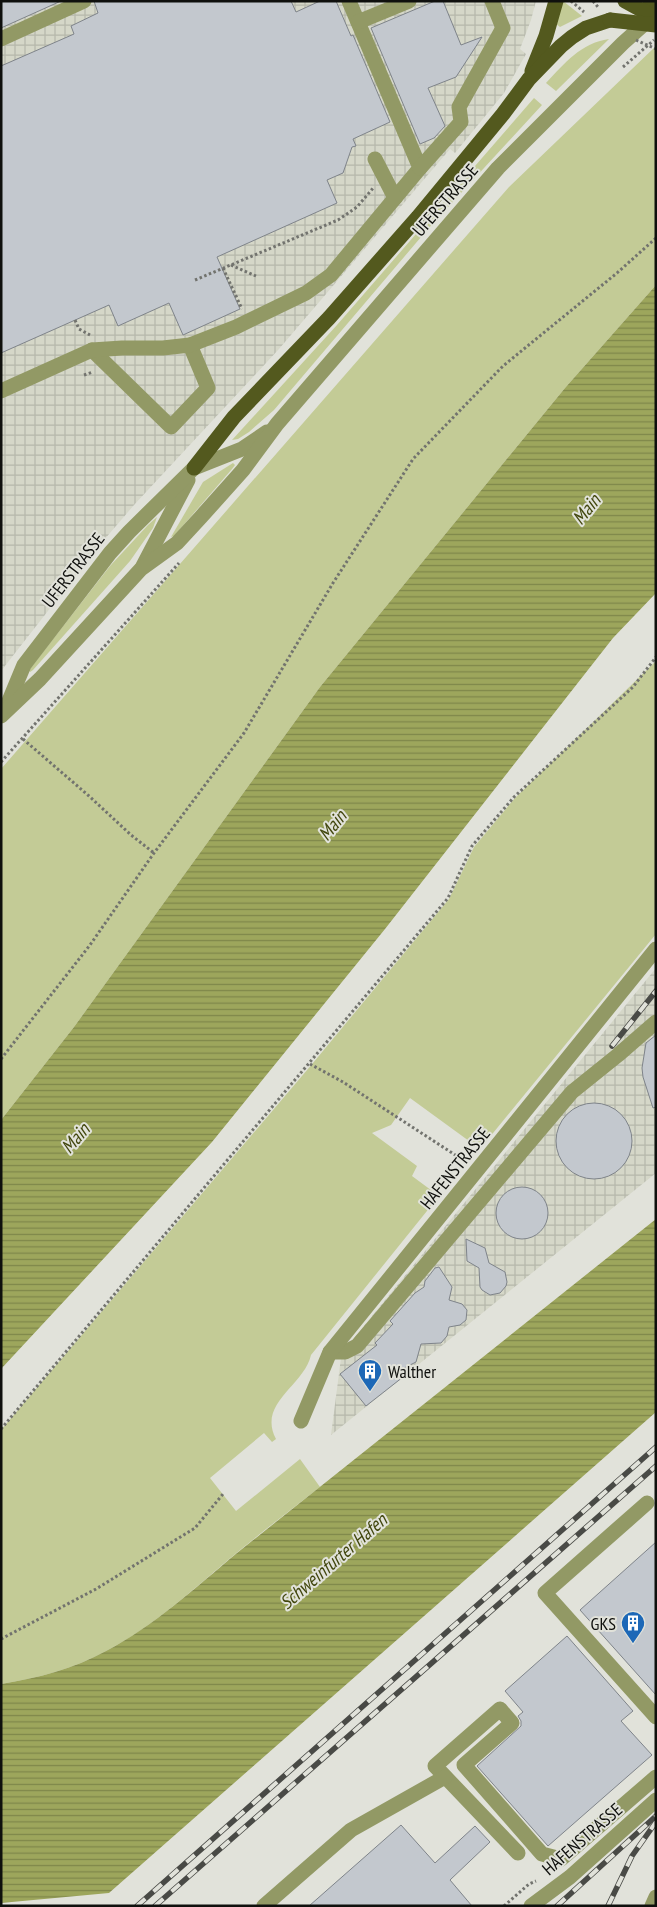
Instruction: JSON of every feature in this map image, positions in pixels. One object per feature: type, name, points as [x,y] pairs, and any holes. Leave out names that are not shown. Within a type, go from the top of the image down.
[{"type":"main road","points":[[529,79],[546,36],[556,1]]},
{"type":"main road","points":[[625,1],[656,18]]},
{"type":"main road","points":[[650,1],[656,8]]},
{"type":"main road","points":[[194,468],[234,417],[329,318],[418,217],[503,114],[529,79],[561,46],[586,28],[610,20],[656,25]]},
{"type":"street","points":[[1,39],[84,1]]},
{"type":"street","points":[[348,1],[420,168]]},
{"type":"street","points":[[358,22],[409,1]]},
{"type":"street","points":[[1,392],[93,343],[122,348],[163,348],[190,345],[236,327],[320,285],[331,275],[461,122],[459,107],[504,28],[492,1]]},
{"type":"street","name":"UFERSTRASSE","points":[[3,714],[40,679],[141,569],[177,543],[243,470],[277,424],[498,168],[622,43],[656,14]]},
{"type":"street","points":[[376,159],[395,198]]},
{"type":"street","points":[[93,343],[172,427],[208,388],[190,345]]},
{"type":"street","name":"UFERSTRASSE","points":[[3,714],[24,665],[110,553],[155,505],[194,468],[242,449],[277,424]]},
{"type":"street","name":"UFERSTRASSE","points":[[141,569],[194,468]]},
{"type":"street","name":"HAFENSTRASSE","points":[[301,1421],[330,1352],[656,949]]},
{"type":"street","points":[[330,1352],[345,1352],[357,1346],[572,1092],[656,1022]]},
{"type":"street","points":[[400,1266],[414,1279]]},
{"type":"street","points":[[647,1503],[545,1593],[656,1717]]},
{"type":"street","points":[[518,1853],[435,1766],[500,1709],[512,1723],[464,1765],[542,1854],[561,1859],[656,1777]]},
{"type":"street","points":[[264,1906],[351,1830],[445,1777]]},
{"type":"street","name":"HAFENSTRASSE","points":[[531,1906],[570,1877],[656,1800]]},
{"type":"street","points":[[652,1906],[656,1897]]},
{"type":"path","points":[[633,39],[656,49]]},
{"type":"path","points":[[195,280],[349,214],[365,199],[383,174]]},
{"type":"path","points":[[1,1059],[90,945],[154,852],[244,733],[333,583],[412,459],[503,366],[617,273],[656,238]]},
{"type":"path","points":[[230,265],[256,276]]},
{"type":"path","points":[[75,320],[79,335]]},
{"type":"path","points":[[77,325],[93,343]]},
{"type":"path","points":[[80,380],[89,366]]},
{"type":"path","points":[[1,1429],[448,898],[472,846],[514,797],[634,687],[656,658]]},
{"type":"path","points":[[22,739],[90,796],[131,835],[154,852]]},
{"type":"path","points":[[310,1064],[343,1082],[478,1170]]},
{"type":"path","points":[[1,1639],[96,1589],[195,1528],[223,1494]]},
{"type":"path","points":[[504,1906],[530,1884]]},
{"type":"shaded area","points":[[1,1],[536,1],[520,49],[526,54],[504,93],[455,153],[450,149],[279,349],[134,505],[98,547],[1,671]]},
{"type":"shaded area","points":[[563,1],[582,16],[560,27],[556,24]]},
{"type":"shaded area","points":[[609,39],[556,91],[546,83],[567,61],[582,49],[599,41]]},
{"type":"shaded area","points":[[656,46],[656,285],[565,388],[320,687],[74,1027],[1,1120],[1,769],[509,187]]},
{"type":"shaded area","points":[[534,98],[542,105],[427,230],[274,410],[249,432],[238,439],[232,440],[337,325]]},
{"type":"shaded area","points":[[233,463],[235,465],[232,469],[174,536],[171,537],[203,482]]},
{"type":"shaded area","points":[[157,517],[153,528],[130,561],[30,672],[29,670],[110,566]]},
{"type":"shaded area","points":[[656,661],[656,934],[480,1149],[410,1098],[391,1125],[372,1133],[417,1166],[412,1176],[439,1196],[311,1355],[307,1366],[277,1405],[272,1415],[272,1426],[276,1439],[272,1442],[264,1433],[210,1478],[236,1511],[300,1459],[320,1487],[169,1609],[123,1642],[68,1668],[42,1676],[1,1684],[1,1430],[313,1063],[449,899],[474,847],[515,798]]},
{"type":"shaded area","name":"Walther","points":[[656,968],[656,1173],[331,1435],[341,1358],[350,1343]]},
{"type":"water","name":"Main","points":[[656,285],[656,593],[613,638],[385,929],[212,1142],[1,1369],[1,1120],[74,1027],[320,687],[565,388]]},
{"type":"water","name":"Schweinfurter Hafen","points":[[656,1219],[656,1412],[109,1893],[1,1903],[1,1684],[42,1676],[81,1663],[106,1651],[141,1630],[174,1606],[237,1553]]},
{"type":"building","points":[[1,1],[61,1],[1,28]]},
{"type":"building","points":[[94,1],[291,1],[296,12],[320,1],[336,1],[351,36],[353,35],[390,122],[353,139],[356,146],[352,147],[343,173],[327,180],[337,203],[217,257],[240,309],[183,335],[169,303],[118,326],[109,305],[1,353],[1,66],[74,34],[71,26],[98,13]]},
{"type":"building","points":[[435,1],[443,1],[461,45],[482,37],[456,77],[428,88],[445,126],[434,138],[420,144],[371,28]]},
{"type":"building","points":[[656,1035],[656,1107],[653,1108],[642,1068],[646,1043]]},
{"type":"building","points":[[587,1103],[601,1103],[615,1109],[626,1120],[632,1134],[629,1156],[621,1168],[601,1179],[587,1179],[573,1173],[562,1162],[556,1148],[556,1134],[562,1120],[573,1109]]},
{"type":"building","points":[[522,1187],[532,1189],[540,1195],[546,1203],[548,1213],[546,1223],[540,1231],[532,1237],[522,1239],[512,1237],[504,1231],[498,1223],[496,1213],[498,1203],[504,1195],[512,1189]]},
{"type":"building","points":[[466,1239],[485,1248],[489,1263],[505,1272],[507,1282],[500,1293],[490,1295],[480,1287],[479,1268],[467,1261]]},
{"type":"building","points":[[439,1267],[452,1287],[449,1300],[462,1304],[467,1310],[466,1320],[460,1325],[449,1327],[447,1336],[441,1343],[421,1344],[416,1362],[398,1371],[403,1377],[366,1406],[340,1374],[377,1345],[375,1343],[393,1324],[390,1321],[415,1293],[424,1287],[425,1281],[435,1268]]},
{"type":"building","name":"GKS","points":[[656,1542],[656,1695],[580,1610]]},
{"type":"building","points":[[567,1636],[633,1711],[621,1721],[652,1755],[548,1846],[477,1766],[521,1726],[518,1716],[523,1712],[505,1691]]},
{"type":"building","points":[[401,1825],[435,1863],[475,1826],[490,1842],[450,1880],[472,1906],[309,1906]]},
{"type":"railway","points":[[612,1046],[656,991]]},
{"type":"railway","points":[[137,1906],[656,1447]]},
{"type":"railway","points":[[155,1906],[656,1466]]},
{"type":"railway","points":[[557,1906],[656,1816]]},
{"type":"railway","points":[[608,1906],[632,1856],[656,1822]]},
{"type":"place","name":"Walther","points":[[370,1392]]},
{"type":"place","name":"GKS","points":[[633,1644]]}]
